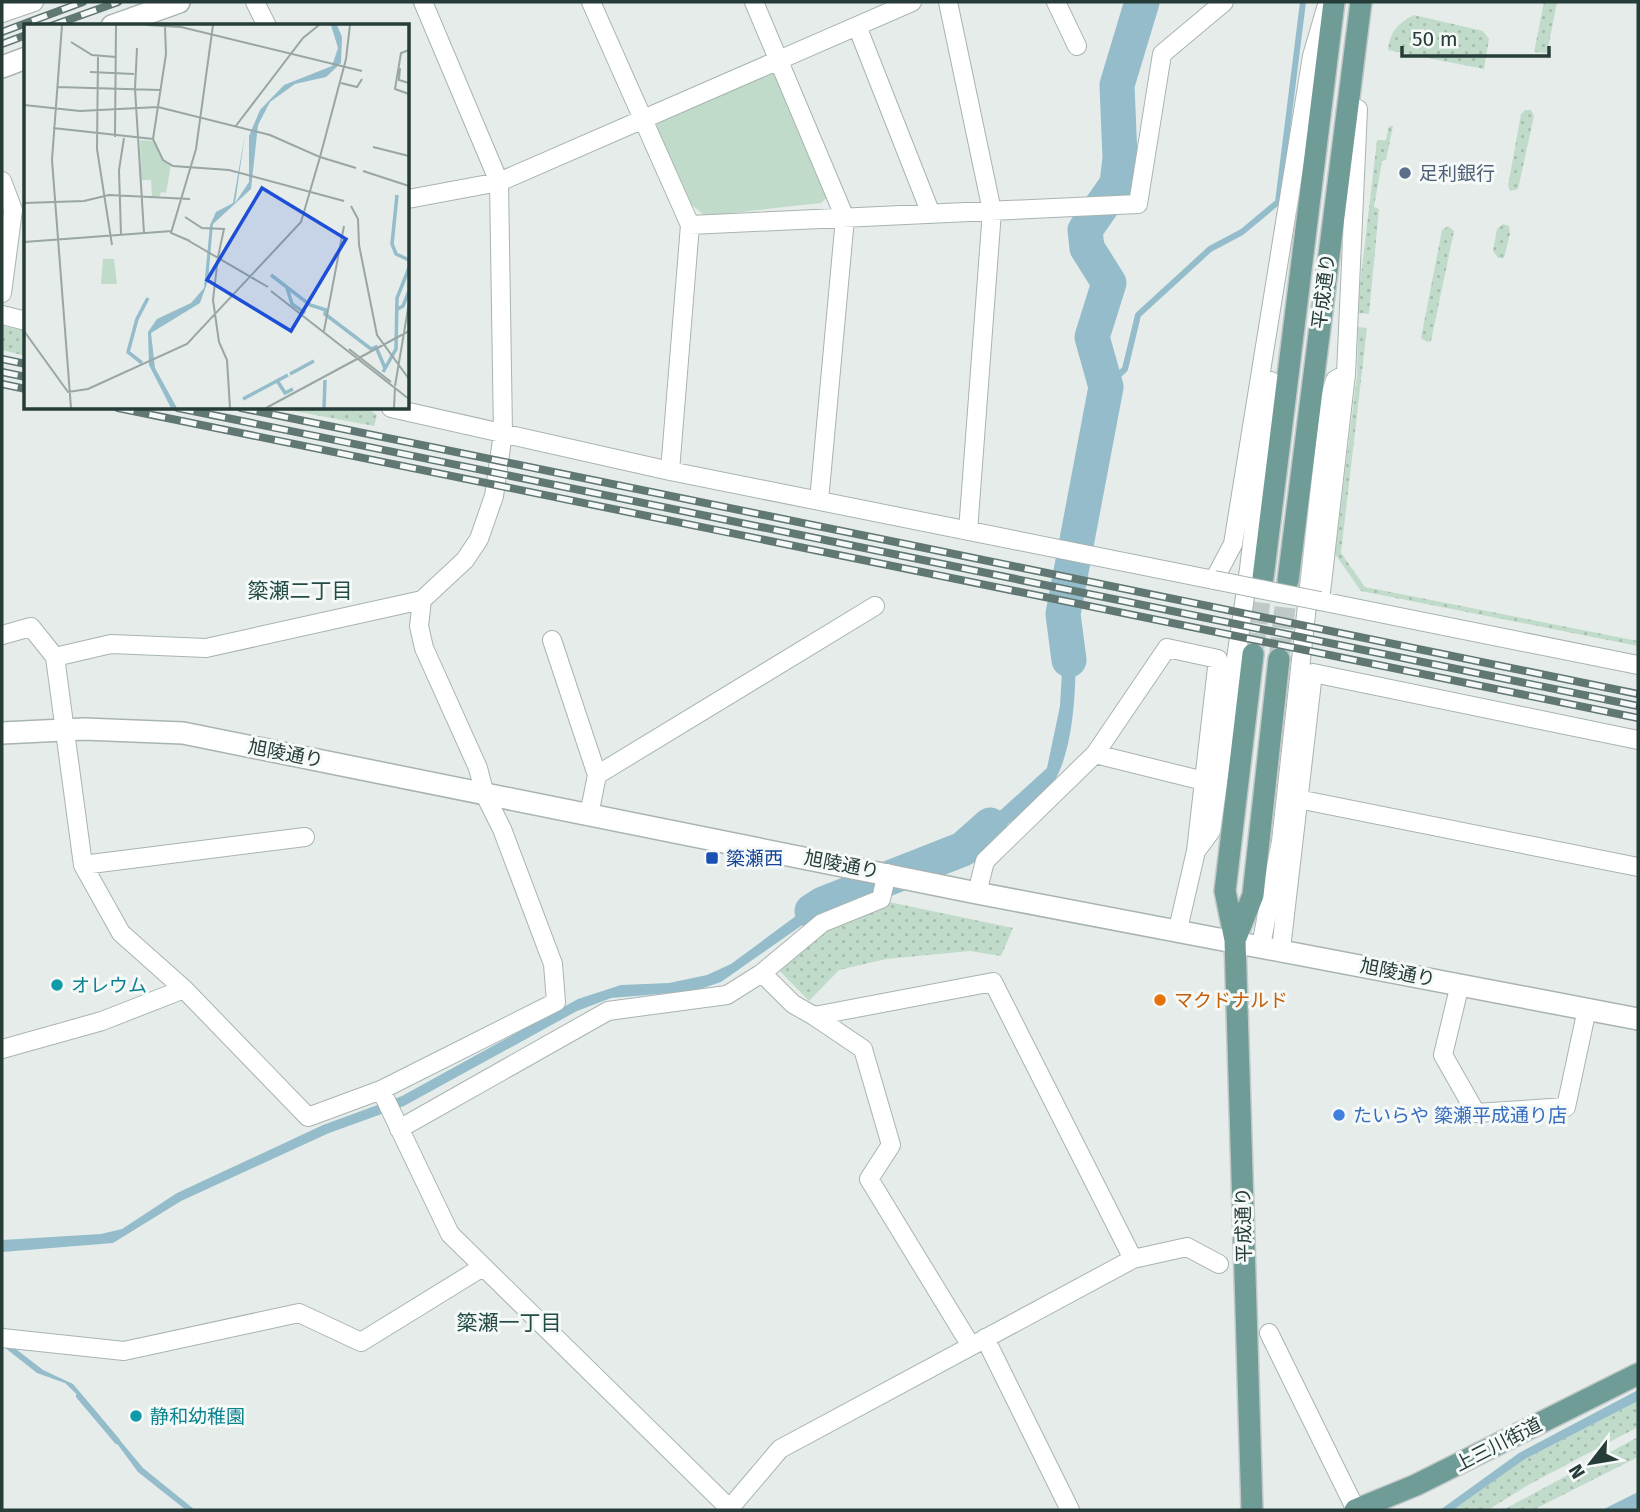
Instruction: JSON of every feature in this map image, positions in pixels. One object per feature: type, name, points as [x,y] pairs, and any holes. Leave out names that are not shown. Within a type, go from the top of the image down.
[{"type":"main road","name":"平成通り","points":[[1263,578],[1331,2]]},
{"type":"main road","name":"平成通り","points":[[1288,582],[1361,2]]},
{"type":"main road","name":"平成通り","points":[[1252,1510],[1236,940],[1225,891],[1253,654]]},
{"type":"main road","name":"平成通り","points":[[1236,940],[1253,895],[1279,659]]},
{"type":"main road","name":"上三川街道","points":[[1356,1510],[1416,1485],[1638,1374]]},
{"type":"street","points":[[118,24],[178,2]]},
{"type":"street","points":[[255,2],[266,24]]},
{"type":"street","points":[[55,657],[111,644],[206,648],[422,600],[465,560],[480,539],[494,496],[503,433],[499,182],[423,2]]},
{"type":"street","points":[[591,2],[690,225],[670,471]]},
{"type":"street","points":[[754,2],[845,218],[819,501]]},
{"type":"street","points":[[410,199],[499,182],[912,2]]},
{"type":"street","points":[[948,2],[992,211],[968,531]]},
{"type":"street","points":[[1056,2],[1077,46]]},
{"type":"street","points":[[690,225],[1138,204],[1162,54],[1224,2]]},
{"type":"street","points":[[1214,580],[1234,544],[1312,56],[1331,2]]},
{"type":"street","points":[[2,13],[25,3]]},
{"type":"street","points":[[857,26],[930,214]]},
{"type":"street","points":[[2,67],[24,59]]},
{"type":"street","points":[[1314,362],[1358,109],[1346,374],[1320,601]]},
{"type":"street","points":[[2,181],[20,209],[2,293]]},
{"type":"street","points":[[2,315],[24,320]]},
{"type":"street","points":[[1196,851],[1211,831],[1249,569],[1271,382],[1264,358]]},
{"type":"street","points":[[1271,947],[1330,397],[1335,380],[1346,374]]},
{"type":"street","points":[[400,410],[670,471],[1638,665]]},
{"type":"street","points":[[2,635],[31,627],[55,657],[62,729],[83,865],[121,933],[184,989],[308,1116],[381,1090],[556,1002],[552,964],[499,819],[485,795],[478,768],[424,648],[419,626],[422,600]]},
{"type":"street","points":[[597,775],[875,606]]},
{"type":"street","points":[[552,640],[597,775],[589,815]]},
{"type":"street","points":[[977,893],[985,861],[1096,754],[1167,648],[1218,659],[1196,851],[1178,929]]},
{"type":"street","points":[[1271,947],[1298,799],[1313,673],[1638,740]]},
{"type":"street","name":"旭陵通り","points":[[2,733],[62,729],[142,729],[183,733],[977,893],[1236,940],[1638,1019]]},
{"type":"street","points":[[1096,754],[1204,781]]},
{"type":"street","points":[[1298,799],[1638,867]]},
{"type":"street","points":[[83,865],[305,837]]},
{"type":"street","points":[[398,1129],[608,1011],[727,995],[762,972],[822,923],[881,899],[887,873]]},
{"type":"street","points":[[762,972],[793,1003],[863,1049],[891,1145],[869,1179],[978,1342],[1070,1510]]},
{"type":"street","points":[[814,1016],[993,982],[1133,1259]]},
{"type":"street","points":[[1460,984],[1443,1055],[1476,1114],[1566,1107],[1587,1009]]},
{"type":"street","points":[[2,1049],[102,1021],[184,989]]},
{"type":"street","points":[[381,1090],[450,1234],[481,1268],[731,1509],[780,1449],[1133,1259],[1187,1247],[1219,1264]]},
{"type":"street","points":[[2,1338],[124,1351],[299,1313],[361,1342],[481,1268]]},
{"type":"street","points":[[1269,1333],[1356,1510]]},
{"type":"green space","points":[[1544,2],[1557,2],[1547,53],[1534,52]]},
{"type":"green space","points":[[1414,15],[1483,31],[1489,39],[1484,69],[1388,50],[1396,29]]},
{"type":"green space","points":[[769,69],[779,74],[829,196],[821,203],[705,216],[692,205],[656,126],[663,114]]},
{"type":"green space","points":[[1525,110],[1531,110],[1534,116],[1518,189],[1510,191],[1508,186],[1521,114]]},
{"type":"green space","points":[[1389,126],[1393,126],[1386,160],[1382,161],[1374,207],[1379,209],[1369,314],[1358,313],[1377,140],[1386,140]]},
{"type":"green space","points":[[1503,224],[1509,226],[1510,234],[1504,258],[1498,258],[1493,251],[1497,229]]},
{"type":"green space","points":[[1448,226],[1454,231],[1431,341],[1427,342],[1421,338],[1442,230]]},
{"type":"green space","points":[[2,326],[24,331],[24,356],[2,350]]},
{"type":"green space","points":[[1358,327],[1367,328],[1341,553],[1365,587],[1638,641],[1638,646],[1361,591],[1335,554],[1357,375]]},
{"type":"green space","points":[[289,410],[370,410],[377,415],[374,426]]},
{"type":"green space","points":[[889,902],[1013,928],[1001,956],[970,951],[886,959],[839,970],[809,1001],[778,969],[825,929]]},
{"type":"green space","points":[[1638,1401],[1638,1427],[1528,1485],[1488,1510],[1453,1510],[1525,1459]]},
{"type":"green space","points":[[1638,1437],[1638,1457],[1533,1510],[1503,1510]]},
{"type":"water","points":[[1058,613],[1074,616],[1076,655],[1072,722],[1063,763],[1055,780],[1026,810],[964,855],[935,850],[971,837],[1047,768],[1060,706],[1062,672]]},
{"type":"water","points":[[843,889],[864,893],[825,909],[721,982],[694,991],[611,998],[577,1011],[404,1106],[329,1133],[181,1201],[113,1243],[2,1252],[2,1240],[101,1234],[122,1229],[177,1193],[323,1125],[402,1096],[578,999],[621,985],[669,983],[707,975],[731,964],[819,899]]},
{"type":"water","points":[[2,1324],[12,1346],[43,1370],[73,1384],[143,1468],[195,1510],[186,1510],[138,1472],[90,1407],[65,1383],[37,1373],[4,1347]]},
{"type":"water","points":[[1638,1390],[1638,1401],[1525,1459],[1453,1510],[1440,1510],[1519,1453]]},
{"type":"water","points":[[1638,1492],[1638,1510],[1602,1510]]},
{"type":"waterway","points":[[1069,660],[1063,614],[1106,387],[1092,337],[1109,283],[1087,248],[1085,230],[1117,184],[1120,158],[1117,85],[1142,2]]},
{"type":"waterway","points":[[1106,387],[1125,369],[1138,315],[1210,249],[1242,232],[1278,202],[1303,2]]},
{"type":"waterway","points":[[812,911],[823,904],[963,849],[990,825]]},
{"type":"waterway","points":[[79,1396],[117,1441]]},
{"type":"tunnel","points":[[1253,654],[1263,578]]},
{"type":"tunnel","points":[[1279,659],[1288,581]]},
{"type":"railway","points":[[2,32],[83,2]]},
{"type":"railway","points":[[57,24],[118,2]]},
{"type":"railway","points":[[2,44],[24,36]]},
{"type":"railway","points":[[2,359],[24,364]]},
{"type":"railway","points":[[2,372],[24,377]]},
{"type":"railway","points":[[2,384],[24,389]]},
{"type":"railway","points":[[128,410],[1638,718]]},
{"type":"railway","points":[[188,410],[1638,706]]},
{"type":"railway","points":[[251,410],[1638,694]]},
{"type":"place","name":"足利銀行","points":[[1405,173]]},
{"type":"place","name":"簗瀬西","points":[[712,858]]},
{"type":"place","name":"オレウム","points":[[57,985]]},
{"type":"place","name":"マクドナルド","points":[[1160,1000]]},
{"type":"place","name":"たいらや 簗瀬平成通り店","points":[[1339,1115]]},
{"type":"place","name":"静和幼稚園","points":[[136,1416]]},
{"type":"district","name":"簗瀬二丁目","points":[[300,591]]},
{"type":"district","name":"簗瀬一丁目","points":[[509,1323]]}]
